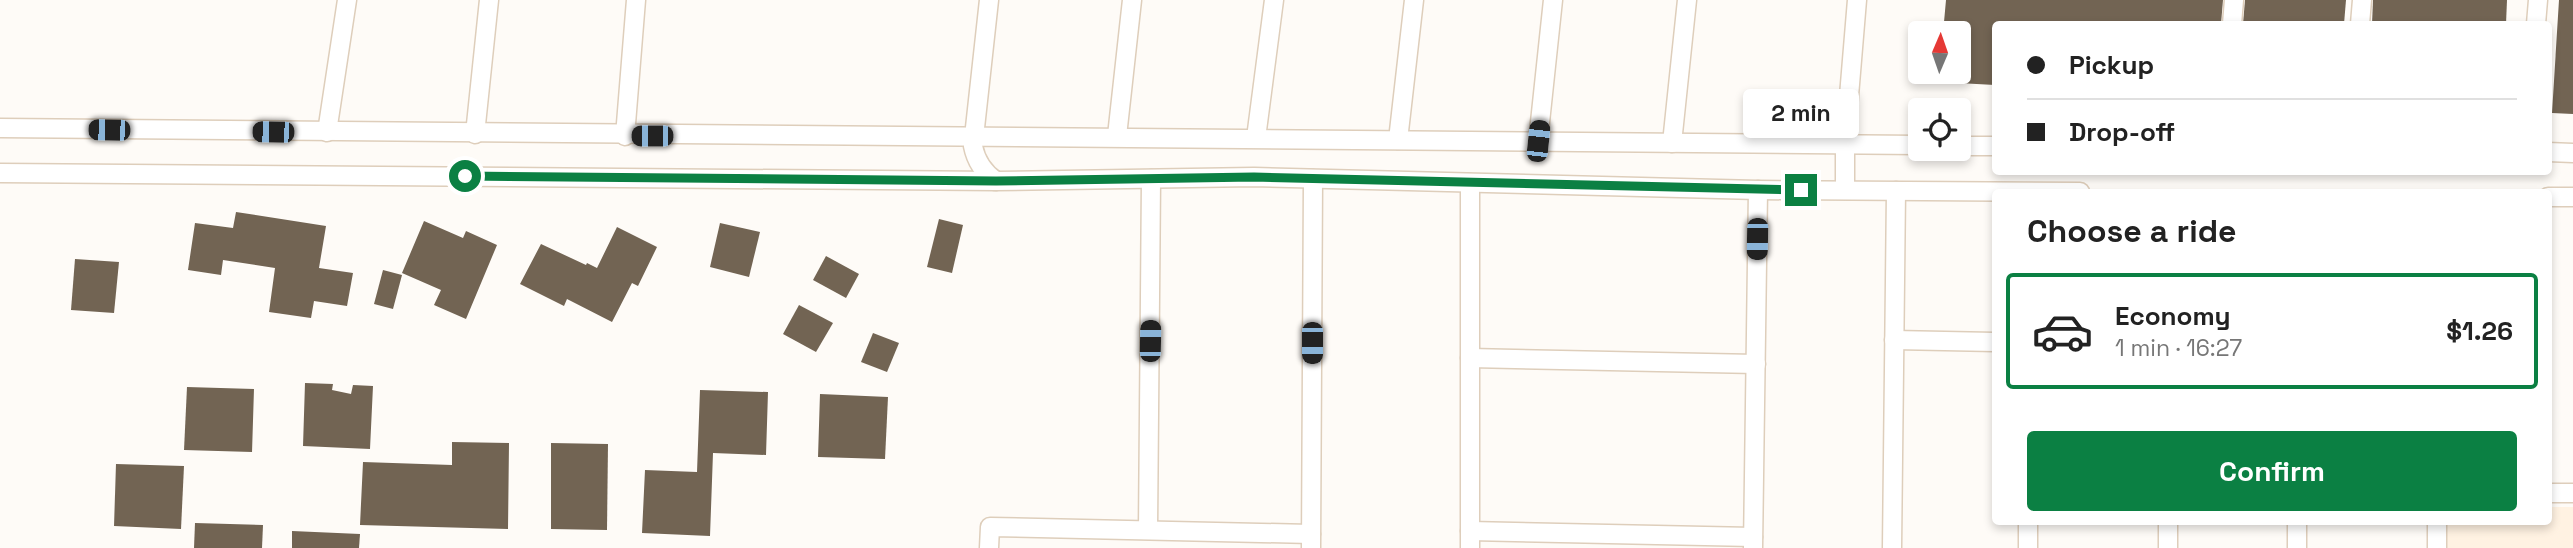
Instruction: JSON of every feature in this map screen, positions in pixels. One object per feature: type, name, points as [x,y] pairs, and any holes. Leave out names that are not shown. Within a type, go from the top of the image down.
[{"type":"street","points":[[327,132],[347,0]]},
{"type":"street","points":[[475,134],[489,0]]},
{"type":"street","points":[[625,136],[636,0]]},
{"type":"street","points":[[989,0],[973,137],[978,163],[996,181]]},
{"type":"street","points":[[1117,136],[1132,0]]},
{"type":"street","points":[[1256,138],[1274,0]]},
{"type":"street","points":[[1398,139],[1414,0]]},
{"type":"street","points":[[1538,141],[1553,0]]},
{"type":"street","points":[[1672,143],[1687,0]]},
{"type":"street","points":[[1845,190],[1857,0]]},
{"type":"street","points":[[2232,21],[2234,0]]},
{"type":"street","points":[[2360,21],[2361,0]]},
{"type":"street","points":[[2536,21],[2538,0]]},
{"type":"street","points":[[0,128],[625,136],[1117,136],[1908,145]]},
{"type":"street","points":[[1971,146],[1992,146]]},
{"type":"street","points":[[2552,152],[2573,153]]},
{"type":"street","points":[[0,173],[996,181],[1313,179],[1758,190],[1992,192]]},
{"type":"street","points":[[1148,530],[1151,179]]},
{"type":"street","points":[[989,548],[990,527],[1148,530],[1311,541],[1313,179]]},
{"type":"street","points":[[1470,183],[1470,540],[1753,542],[1758,190]]},
{"type":"street","points":[[1892,548],[1896,191]]},
{"type":"street","points":[[2552,197],[2573,197]]},
{"type":"street","points":[[1894,340],[1992,342]]},
{"type":"street","points":[[1470,358],[1756,364]]},
{"type":"street","points":[[2552,493],[2573,493]]},
{"type":"street","points":[[2028,525],[2028,548]]},
{"type":"street","points":[[2168,525],[2168,548]]},
{"type":"street","points":[[2297,525],[2297,548]]},
{"type":"street","points":[[2437,525],[2437,548]]},
{"type":"shaded area","points":[[2552,507],[2573,507],[2573,548],[2447,548],[2447,525],[2552,525]]},
{"type":"building","points":[[1946,0],[2223,0],[2221,21],[1992,21],[1992,85],[1971,84],[1971,21],[1944,21]]},
{"type":"building","points":[[2245,0],[2346,0],[2344,21],[2243,21]]},
{"type":"building","points":[[2373,0],[2507,0],[2506,21],[2372,21]]},
{"type":"building","points":[[2559,0],[2573,0],[2573,114],[2552,113]]},
{"type":"building","points":[[236,212],[326,226],[319,268],[353,273],[347,306],[314,301],[311,318],[269,312],[275,268],[223,260],[221,275],[188,270],[195,223],[233,228]]},
{"type":"building","points":[[939,219],[963,225],[952,273],[927,267]]},
{"type":"building","points":[[424,221],[463,238],[466,231],[497,245],[466,319],[434,305],[441,290],[402,273]]},
{"type":"building","points":[[720,223],[760,232],[749,277],[710,267]]},
{"type":"building","points":[[617,227],[657,247],[638,286],[632,283],[612,322],[567,299],[564,306],[520,284],[541,244],[597,268]]},
{"type":"building","points":[[826,256],[859,274],[846,298],[813,280]]},
{"type":"building","points":[[75,259],[119,262],[114,313],[71,310]]},
{"type":"building","points":[[383,270],[402,275],[393,309],[374,304]]},
{"type":"building","points":[[799,305],[833,323],[816,352],[783,334]]},
{"type":"building","points":[[873,333],[899,343],[887,372],[861,362]]},
{"type":"building","points":[[305,383],[333,384],[332,390],[351,394],[353,385],[373,386],[370,449],[303,446]]},
{"type":"building","points":[[187,387],[254,389],[252,452],[184,450]]},
{"type":"building","points":[[700,390],[768,392],[766,455],[713,453],[710,536],[642,533],[645,470],[697,472]]},
{"type":"building","points":[[820,394],[888,397],[885,459],[818,457]]},
{"type":"building","points":[[452,442],[509,443],[508,529],[360,525],[363,462],[452,465]]},
{"type":"building","points":[[551,443],[608,444],[607,530],[551,529]]},
{"type":"building","points":[[116,464],[184,466],[181,529],[114,526]]},
{"type":"building","points":[[195,523],[263,525],[262,548],[194,548]]},
{"type":"building","points":[[292,531],[360,534],[359,548],[292,548]]},
{"type":"route","points":[[465,176],[996,181],[1254,177],[1801,190]]}]
